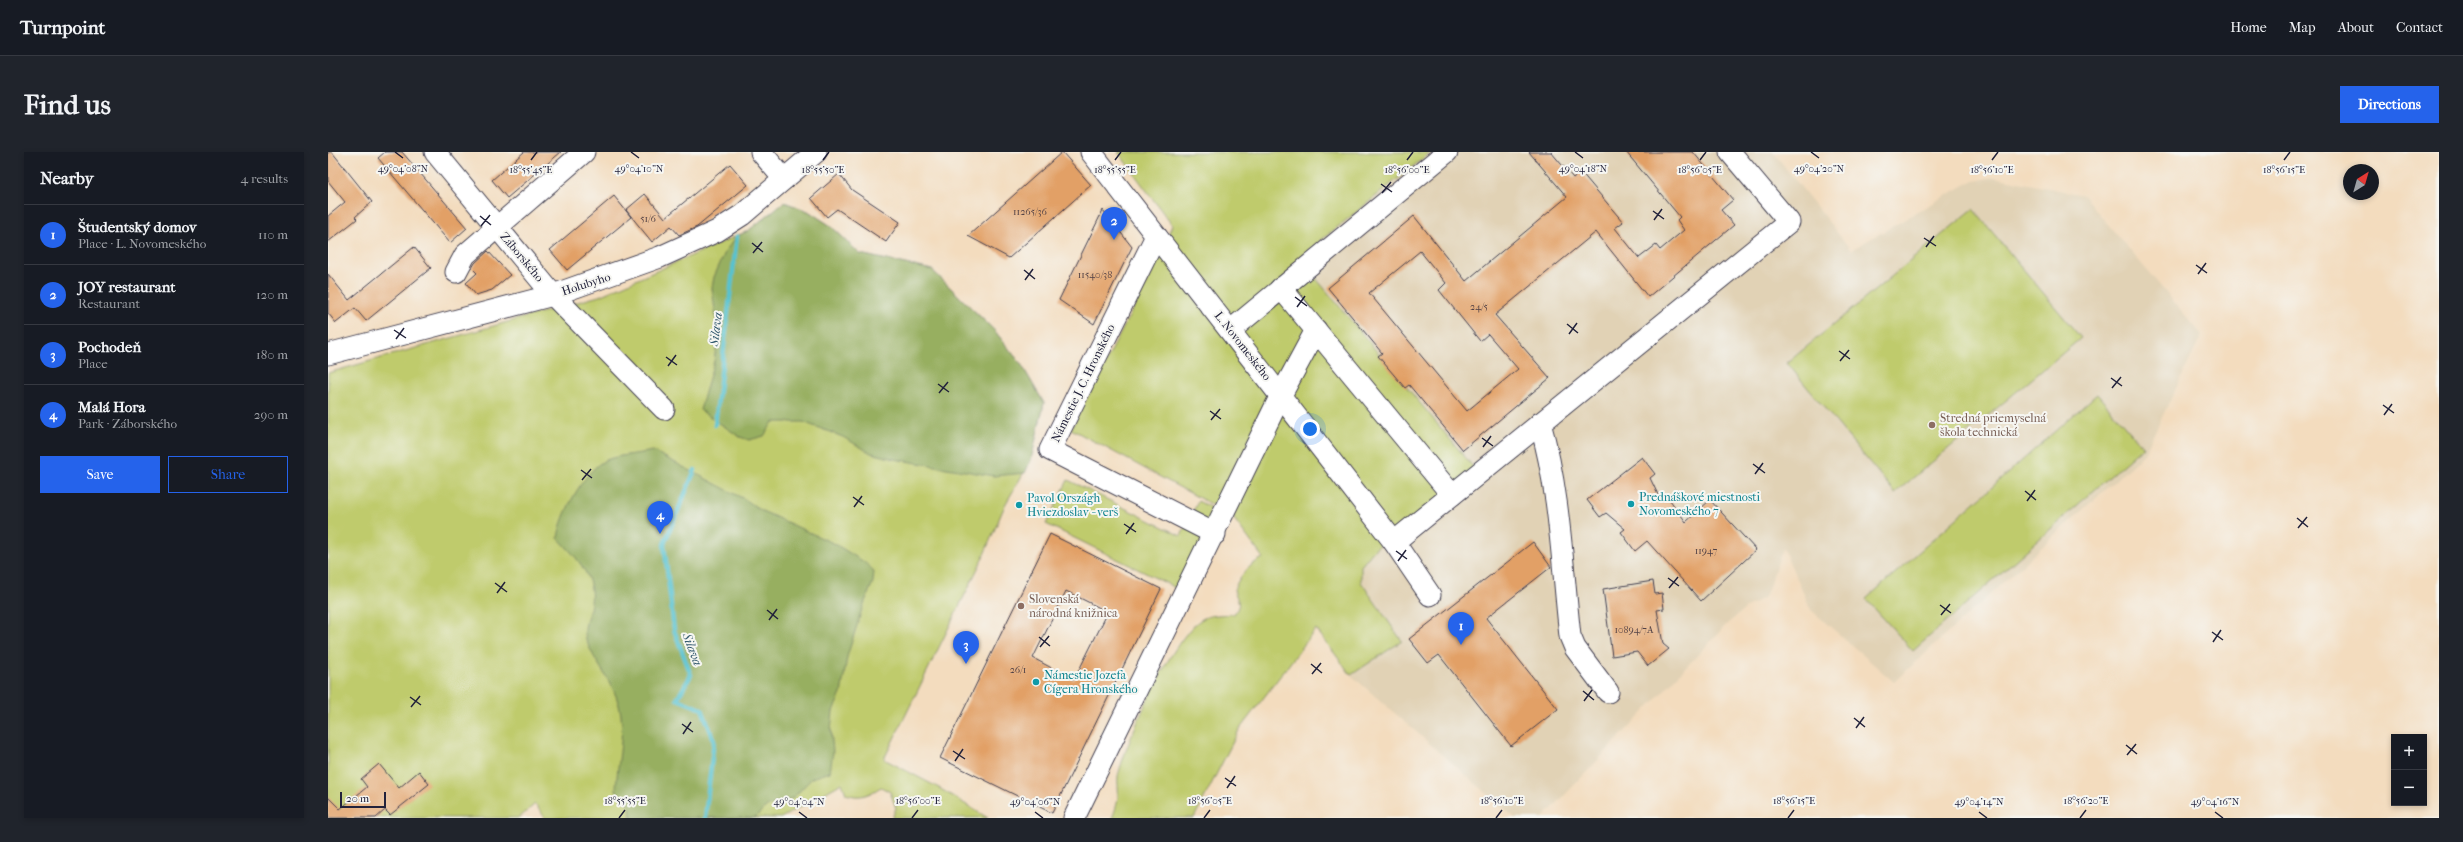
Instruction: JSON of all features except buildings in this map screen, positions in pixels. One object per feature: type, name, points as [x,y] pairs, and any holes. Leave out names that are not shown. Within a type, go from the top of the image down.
[{"type":"street","name":"Záborského","points":[[435,152],[553,295],[664,409]]},
{"type":"street","points":[[456,272],[465,255],[584,152]]},
{"type":"street","points":[[761,152],[784,179]]},
{"type":"street","name":"Holubyho","points":[[328,354],[553,295],[639,266],[704,237],[742,215],[816,152]]},
{"type":"street","name":"L. Novomeského","points":[[1091,152],[1231,330],[1394,542],[1430,595]]},
{"type":"street","points":[[1231,330],[1447,152]]},
{"type":"street","points":[[1394,542],[1789,222],[1730,152]]},
{"type":"street","name":"Námestie J. C. Hronského","points":[[1156,236],[1050,450],[1215,534]]},
{"type":"street","points":[[1281,288],[1452,495]]},
{"type":"street","points":[[1074,818],[1215,534],[1281,395],[1316,330]]},
{"type":"street","points":[[1540,423],[1550,457],[1557,506],[1570,636],[1575,648],[1608,692]]},
{"type":"shaded area","name":"Stredná priemyselná škola technická","points":[[1123,152],[1773,152],[1851,250],[1970,182],[1994,177],[2083,195],[2202,335],[2144,454],[1894,682],[1811,610],[1783,548],[1765,597],[1750,605],[1727,624],[1543,818],[1515,818],[1351,675],[1402,641],[1361,582],[1361,566],[1375,549],[1404,526]]},
{"type":"green space","points":[[1118,152],[1431,152],[1299,258],[1475,469],[1375,549],[1361,566],[1361,582],[1402,641],[1351,675],[1316,629],[1239,730],[1194,818],[1112,818],[1117,801],[1118,776],[1130,739],[1152,690],[1179,644],[1192,628],[1204,618],[1215,615],[1234,614],[1239,605],[1234,590],[1236,585],[1249,567],[1263,558],[1231,515],[1071,429],[1153,270],[1172,225]]},
{"type":"green space","points":[[784,202],[808,211],[831,226],[860,254],[932,270],[994,330],[1021,364],[1044,403],[1031,460],[1005,505],[980,564],[884,759],[939,788],[988,818],[892,818],[896,808],[890,792],[881,787],[864,795],[856,796],[846,794],[842,783],[781,818],[545,818],[535,804],[519,818],[328,818],[328,373],[599,296],[748,231]]},
{"type":"green space","points":[[784,202],[808,211],[831,226],[860,254],[932,270],[994,330],[1021,364],[1044,403],[1031,460],[1025,473],[994,476],[894,459],[871,453],[843,437],[803,422],[773,422],[764,436],[749,440],[740,437],[700,410],[714,361],[718,334],[712,288],[714,277],[726,250],[737,236],[748,231]]},
{"type":"green space","points":[[1973,209],[2081,338],[1895,493],[1787,363]]},
{"type":"green space","points":[[2097,394],[2143,447],[1913,651],[1866,599]]},
{"type":"green space","points":[[653,451],[746,500],[762,511],[835,544],[864,562],[874,571],[873,582],[862,609],[847,657],[841,694],[833,711],[831,730],[833,752],[830,772],[812,778],[793,798],[767,806],[755,818],[631,818],[630,807],[616,790],[622,725],[619,705],[612,688],[589,647],[585,635],[591,598],[591,588],[588,578],[579,562],[558,538],[563,518],[568,507],[580,486],[594,468],[602,462],[613,458]]},
{"type":"green space","points":[[1068,480],[1181,536],[1198,501],[1219,512],[1176,588],[1046,524]]},
{"type":"waterway","name":"Silava","points":[[715,425],[737,236]]},
{"type":"waterway","name":"Silava","points":[[695,470],[664,544],[674,630],[691,675],[677,699],[702,709],[714,740],[705,818]]},
{"type":"place","name":"JOY restaurant","points":[[1114,240]]},
{"type":"place","name":"Stredná priemyselná škola technická","points":[[1932,425]]},
{"type":"place","name":"Prednáškové miestnosti Novomeského 7","points":[[1631,504]]},
{"type":"place","name":"Pavol Országh Hviezdoslav - verš","points":[[1019,505]]},
{"type":"place","name":"Malá Hora","points":[[660,534]]},
{"type":"place","name":"Slovenská národná knižnica","points":[[1021,606]]},
{"type":"place","name":"Študentský domov","points":[[1461,645]]},
{"type":"place","name":"Pochodeň","points":[[966,664]]},
{"type":"place","name":"Námestie Jozefa Cígera Hronského","points":[[1036,682]]}]
